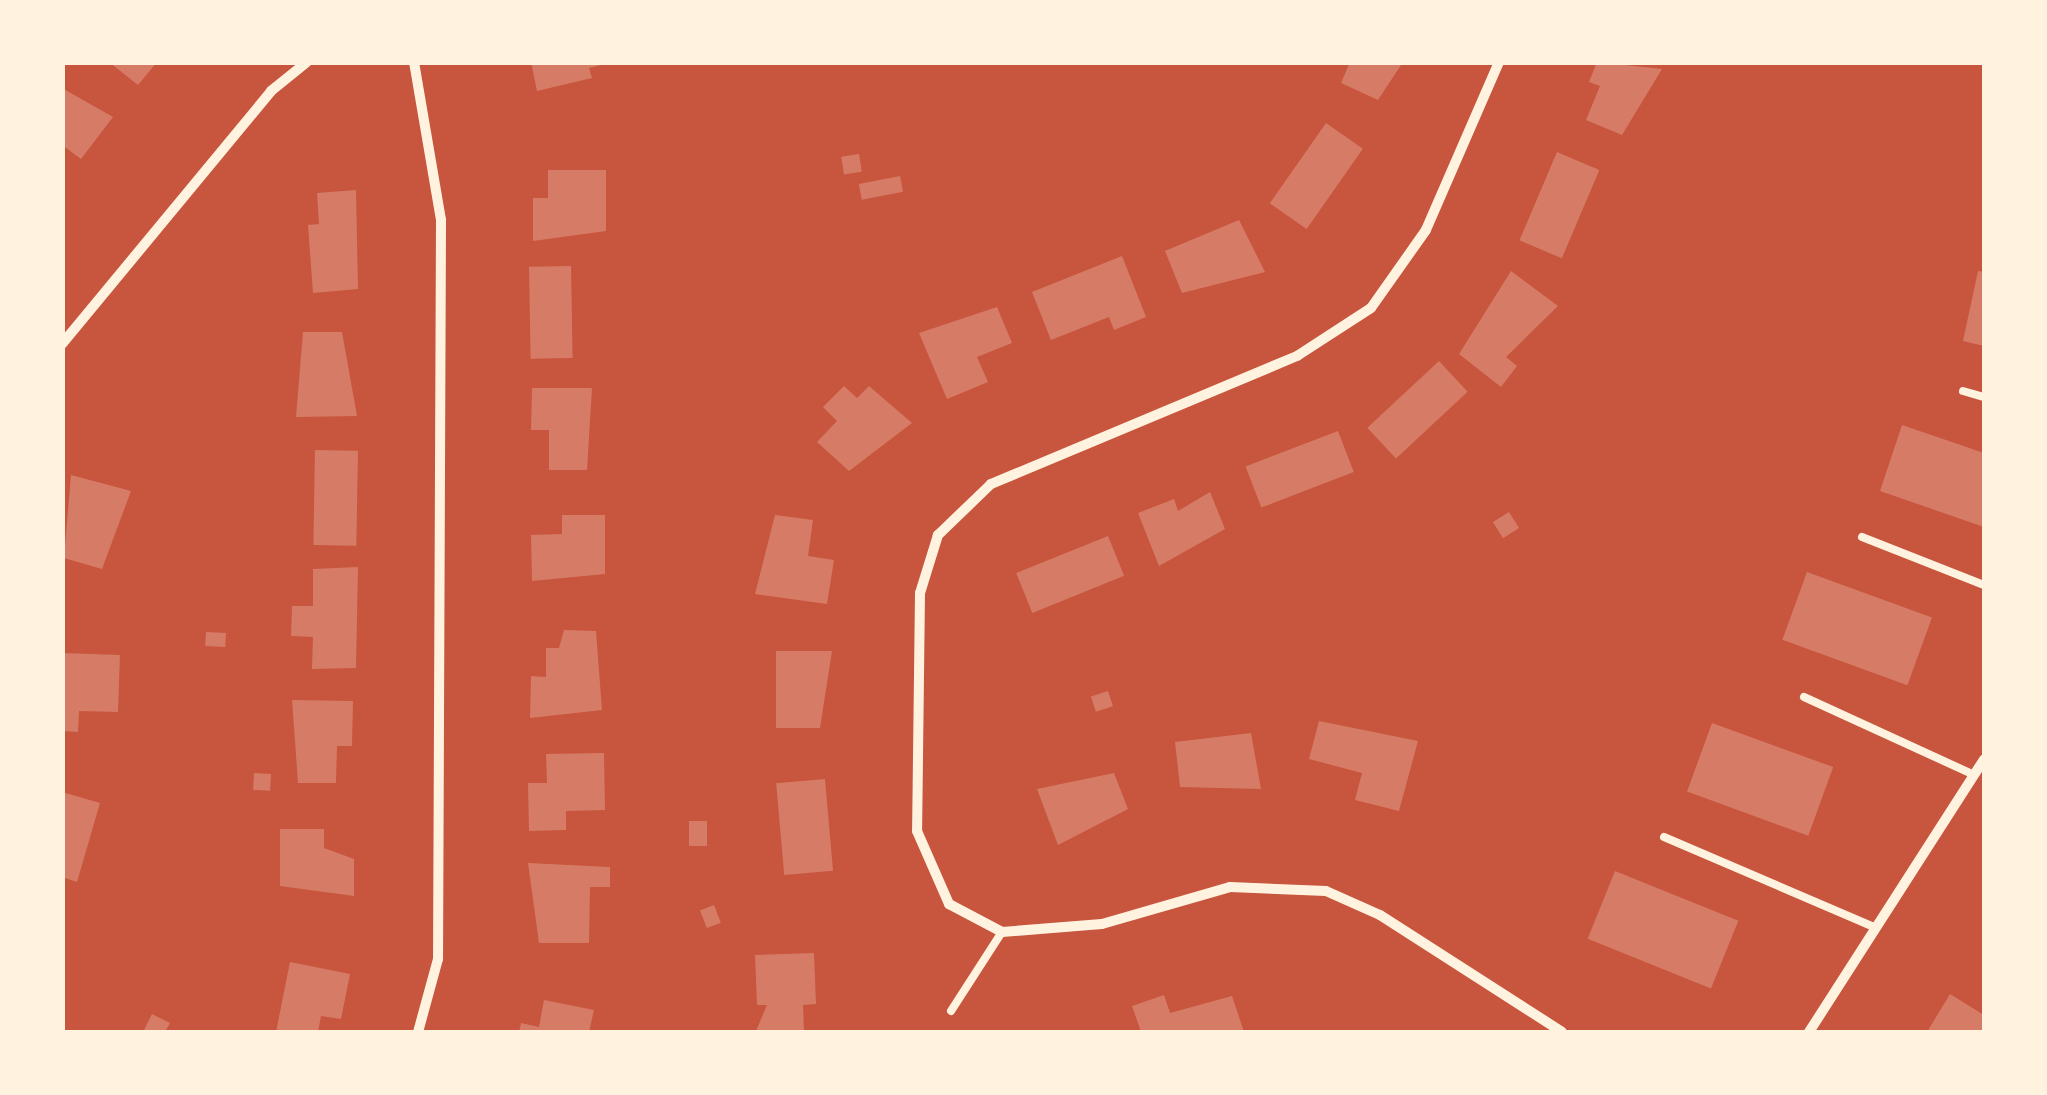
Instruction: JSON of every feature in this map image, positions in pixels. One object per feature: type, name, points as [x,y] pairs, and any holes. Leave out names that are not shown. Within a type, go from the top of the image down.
[{"type":"street","points":[[62,344],[271,91],[307,62]]},
{"type":"street","points":[[414,62],[441,220],[438,959],[418,1032]]},
{"type":"street","points":[[1499,62],[1426,230],[1371,308],[1297,356],[991,484],[938,534],[920,594],[917,832],[949,904],[1002,932],[1102,924],[1230,886],[1326,891],[1562,1032]]},
{"type":"street","points":[[1809,1032],[1984,759]]},
{"type":"lane","points":[[1964,391],[1984,397]]},
{"type":"lane","points":[[1862,537],[1984,585]]},
{"type":"lane","points":[[1804,696],[1974,775]]},
{"type":"lane","points":[[1664,838],[1876,928]]},
{"type":"lane","points":[[951,1011],[1002,932]]},
{"type":"building","points":[[109,62],[157,62],[138,85]]},
{"type":"building","points":[[531,62],[605,64],[589,68],[592,78],[537,91]]},
{"type":"building","points":[[1350,62],[1403,62],[1378,100],[1341,83]]},
{"type":"building","points":[[1597,62],[1662,69],[1622,135],[1586,120],[1600,86],[1589,82]]},
{"type":"building","points":[[62,88],[113,117],[81,159],[62,145]]},
{"type":"building","points":[[1326,123],[1363,149],[1307,229],[1270,203]]},
{"type":"building","points":[[1557,152],[1599,170],[1562,258],[1519,240]]},
{"type":"building","points":[[859,154],[862,172],[844,175],[841,157]]},
{"type":"building","points":[[548,170],[606,170],[606,231],[533,241],[533,198],[548,198]]},
{"type":"building","points":[[900,176],[903,192],[862,200],[859,184]]},
{"type":"building","points":[[356,190],[358,289],[313,293],[308,225],[319,224],[317,193]]},
{"type":"building","points":[[1239,220],[1265,272],[1182,293],[1165,251]]},
{"type":"building","points":[[1122,256],[1146,317],[1114,330],[1109,317],[1051,340],[1032,292]]},
{"type":"building","points":[[571,266],[573,358],[531,359],[529,267]]},
{"type":"building","points":[[1511,271],[1558,306],[1506,357],[1517,366],[1501,387],[1459,354]]},
{"type":"building","points":[[1978,271],[1984,272],[1984,346],[1963,341]]},
{"type":"building","points":[[997,307],[1012,343],[977,357],[988,382],[947,399],[919,333]]},
{"type":"building","points":[[303,332],[342,332],[357,416],[296,417]]},
{"type":"building","points":[[1439,361],[1468,392],[1396,459],[1367,428]]},
{"type":"building","points":[[844,386],[857,398],[869,386],[912,423],[849,471],[817,442],[837,421],[823,407]]},
{"type":"building","points":[[532,388],[592,388],[587,470],[549,470],[549,430],[531,430]]},
{"type":"building","points":[[1902,425],[1984,453],[1984,527],[1880,491]]},
{"type":"building","points":[[1338,431],[1354,472],[1261,508],[1246,466]]},
{"type":"building","points":[[315,450],[358,451],[356,546],[313,545]]},
{"type":"building","points":[[71,475],[131,491],[102,569],[64,558]]},
{"type":"building","points":[[1210,492],[1225,529],[1159,566],[1138,513],[1174,499],[1178,511]]},
{"type":"building","points":[[1509,512],[1519,528],[1503,538],[1493,522]]},
{"type":"building","points":[[562,515],[605,515],[605,574],[532,581],[531,535],[562,534]]},
{"type":"building","points":[[775,515],[813,520],[808,556],[834,560],[827,604],[755,594]]},
{"type":"building","points":[[1108,536],[1124,576],[1032,613],[1016,573]]},
{"type":"building","points":[[358,567],[356,668],[312,669],[313,637],[291,636],[292,606],[313,606],[313,569]]},
{"type":"building","points":[[1807,572],[1932,617],[1907,685],[1782,640]]},
{"type":"building","points":[[564,630],[596,631],[602,710],[530,718],[531,676],[546,677],[546,648],[559,648]]},
{"type":"building","points":[[206,632],[226,633],[225,647],[205,646]]},
{"type":"building","points":[[776,651],[832,651],[820,728],[776,728]]},
{"type":"building","points":[[62,653],[120,655],[118,712],[79,711],[78,732],[62,731]]},
{"type":"building","points":[[1108,691],[1113,706],[1096,712],[1091,697]]},
{"type":"building","points":[[292,700],[353,701],[352,746],[337,746],[336,783],[298,783]]},
{"type":"building","points":[[1319,721],[1418,741],[1399,811],[1355,800],[1362,773],[1309,759]]},
{"type":"building","points":[[1712,723],[1833,767],[1808,836],[1687,792]]},
{"type":"building","points":[[1251,733],[1261,789],[1180,787],[1175,742]]},
{"type":"building","points":[[604,753],[605,810],[566,811],[566,830],[529,831],[528,783],[547,783],[546,754]]},
{"type":"building","points":[[254,773],[271,774],[270,791],[253,790]]},
{"type":"building","points":[[1114,773],[1128,809],[1058,845],[1037,789]]},
{"type":"building","points":[[825,779],[833,871],[784,875],[776,783]]},
{"type":"building","points":[[62,792],[100,803],[77,882],[62,877]]},
{"type":"building","points":[[689,821],[707,821],[707,846],[689,846]]},
{"type":"building","points":[[280,829],[324,829],[324,848],[354,859],[354,896],[280,886]]},
{"type":"building","points":[[528,863],[610,867],[610,887],[590,887],[589,943],[539,943]]},
{"type":"building","points":[[1615,871],[1738,921],[1711,989],[1588,939]]},
{"type":"building","points":[[714,905],[721,923],[707,928],[700,910]]},
{"type":"building","points":[[814,953],[816,1004],[803,1005],[804,1032],[756,1031],[767,1005],[757,1005],[755,955]]},
{"type":"building","points":[[290,962],[350,974],[341,1019],[321,1016],[318,1032],[276,1032]]},
{"type":"building","points":[[1950,994],[1984,1015],[1984,1032],[1927,1032]]},
{"type":"building","points":[[1164,995],[1170,1013],[1232,996],[1244,1032],[1141,1032],[1132,1006]]},
{"type":"building","points":[[544,1000],[594,1010],[589,1032],[519,1032],[521,1023],[539,1027]]},
{"type":"building","points":[[152,1014],[170,1023],[165,1032],[143,1032]]}]
